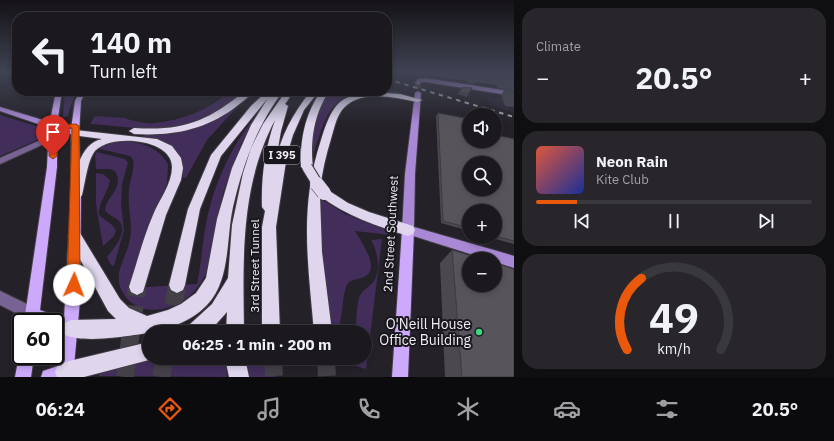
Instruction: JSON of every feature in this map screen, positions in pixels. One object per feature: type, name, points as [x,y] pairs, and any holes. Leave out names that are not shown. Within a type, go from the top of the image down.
[{"type":"highway","points":[[392,95],[418,96]]},
{"type":"highway","points":[[75,130],[152,132],[187,129],[223,113],[244,96]]},
{"type":"highway","points":[[177,285],[194,209],[216,156],[230,128],[256,96]]},
{"type":"highway","points":[[216,156],[248,114],[266,96]]},
{"type":"highway","points":[[64,326],[96,329],[152,324],[181,315],[199,302],[209,288],[215,275],[226,208],[238,166],[258,120],[275,96]]},
{"type":"highway","points":[[235,325],[237,243],[243,198],[254,156],[268,123],[287,96]]},
{"type":"highway","points":[[269,227],[266,179],[275,135],[289,96]]},
{"type":"highway","name":"3rd Street Tunnel","points":[[271,325],[269,227],[288,135],[300,110],[311,96]]},
{"type":"highway","points":[[321,96],[315,107],[310,123],[306,145],[307,167],[313,180],[324,193],[339,204],[361,215],[408,230]]},
{"type":"highway","points":[[322,325],[313,205],[318,172],[331,123],[339,108],[346,102],[355,98],[372,96]]},
{"type":"highway","points":[[75,130],[123,138],[153,141],[164,145],[173,152],[177,161],[178,172],[151,237],[137,287]]},
{"type":"highway","points":[[76,196],[88,152],[100,142],[123,138]]},
{"type":"highway","points":[[75,237],[114,305],[121,313],[130,319],[152,324]]},
{"type":"highway","points":[[202,325],[215,314],[223,304],[236,280]]},
{"type":"highway","points":[[60,375],[142,353]]},
{"type":"highway","points":[[236,365],[239,377]]},
{"type":"main road","points":[[33,313],[52,167],[53,126],[58,96]]},
{"type":"main road","points":[[61,313],[75,237],[75,130],[78,101],[80,96]]},
{"type":"main road","points":[[53,126],[75,130]]},
{"type":"main road","name":"2nd Street Southwest","points":[[400,377],[408,230]]},
{"type":"main road","points":[[23,377],[25,365]]},
{"type":"main road","points":[[60,365],[60,375]]},
{"type":"street","points":[[479,90],[514,94]]},
{"type":"street","name":"2nd Street Southwest","points":[[408,230],[410,174],[418,96]]},
{"type":"street","points":[[0,109],[53,126]]},
{"type":"street","points":[[0,161],[52,138]]},
{"type":"street","points":[[408,230],[514,262]]},
{"type":"street","points":[[0,298],[24,313]]},
{"type":"shaded area","points":[[392,91],[400,92],[397,94],[392,94]]},
{"type":"shaded area","points":[[65,96],[75,96],[68,116],[63,117]]},
{"type":"shaded area","points":[[224,96],[238,96],[217,112],[202,120],[187,125],[171,128],[139,128],[90,124],[95,116],[126,118],[133,121],[148,123],[165,122],[195,113]]},
{"type":"shaded area","points":[[325,96],[348,96],[338,102],[331,110],[312,156],[313,139]]},
{"type":"shaded area","points":[[487,96],[514,100],[514,113],[502,108],[490,105]]},
{"type":"shaded area","points":[[238,106],[207,140],[186,178],[182,177],[181,160],[172,149],[159,142],[143,137],[144,135],[170,134],[193,129],[215,120]]},
{"type":"shaded area","points":[[257,114],[241,144],[223,193],[206,273],[200,283],[194,292],[175,305],[167,308],[152,310],[138,307],[126,298],[119,285],[119,273],[128,248],[131,233],[129,196],[133,160],[130,156],[97,147],[116,142],[146,145],[162,156],[168,164],[167,183],[132,288],[197,284],[205,229],[217,183],[238,140]]},
{"type":"shaded area","points":[[0,115],[43,128],[46,133],[35,141],[0,156]]},
{"type":"shaded area","points":[[97,152],[125,159],[128,163],[122,184],[121,204],[124,230],[114,266],[111,265],[107,257],[119,241],[122,226],[120,222],[108,214],[105,210],[106,205],[117,187],[118,177],[115,171],[110,169],[96,169],[95,155]]},
{"type":"shaded area","points":[[96,173],[103,174],[110,180],[100,206],[99,215],[116,230],[114,236],[103,246],[96,204]]},
{"type":"shaded area","points":[[318,197],[345,214],[386,230],[390,235],[355,231],[369,256],[371,270],[368,275],[348,283],[344,293],[339,325],[329,325],[321,258]]},
{"type":"shaded area","points":[[382,239],[371,325],[356,325],[357,306],[360,295],[374,281],[378,269],[378,259],[371,240]]},
{"type":"shaded area","points":[[142,362],[142,365],[226,365],[227,377],[99,376],[99,371],[120,365],[120,368]]},
{"type":"shaded area","points":[[247,365],[292,365],[270,366],[270,375],[278,377],[250,377]]},
{"type":"shaded area","points":[[352,365],[366,365],[366,369]]},
{"type":"building","points":[[461,90],[471,90],[468,94],[459,92]]},
{"type":"building","points":[[438,113],[462,118],[462,148],[502,148],[502,136],[514,139],[514,241],[502,238],[502,204],[462,204],[462,226],[443,221]]},
{"type":"building","name":"O'Neill House Office Building","points":[[452,250],[462,253],[462,292],[502,292],[502,265],[514,269],[514,377],[462,377]]},
{"type":"tunnel","points":[[170,325],[177,285]]},
{"type":"tunnel","points":[[125,377],[137,287]]},
{"type":"tunnel","points":[[161,377],[164,365]]},
{"type":"tunnel","points":[[273,365],[274,377]]},
{"type":"tunnel","points":[[326,365],[327,377]]},
{"type":"railway","points":[[422,90],[514,117]]},
{"type":"place","name":"O'Neill House Office Building","points":[[479,332]]},
{"type":"route","points":[[53,156],[53,126],[76,126],[74,285]]}]
